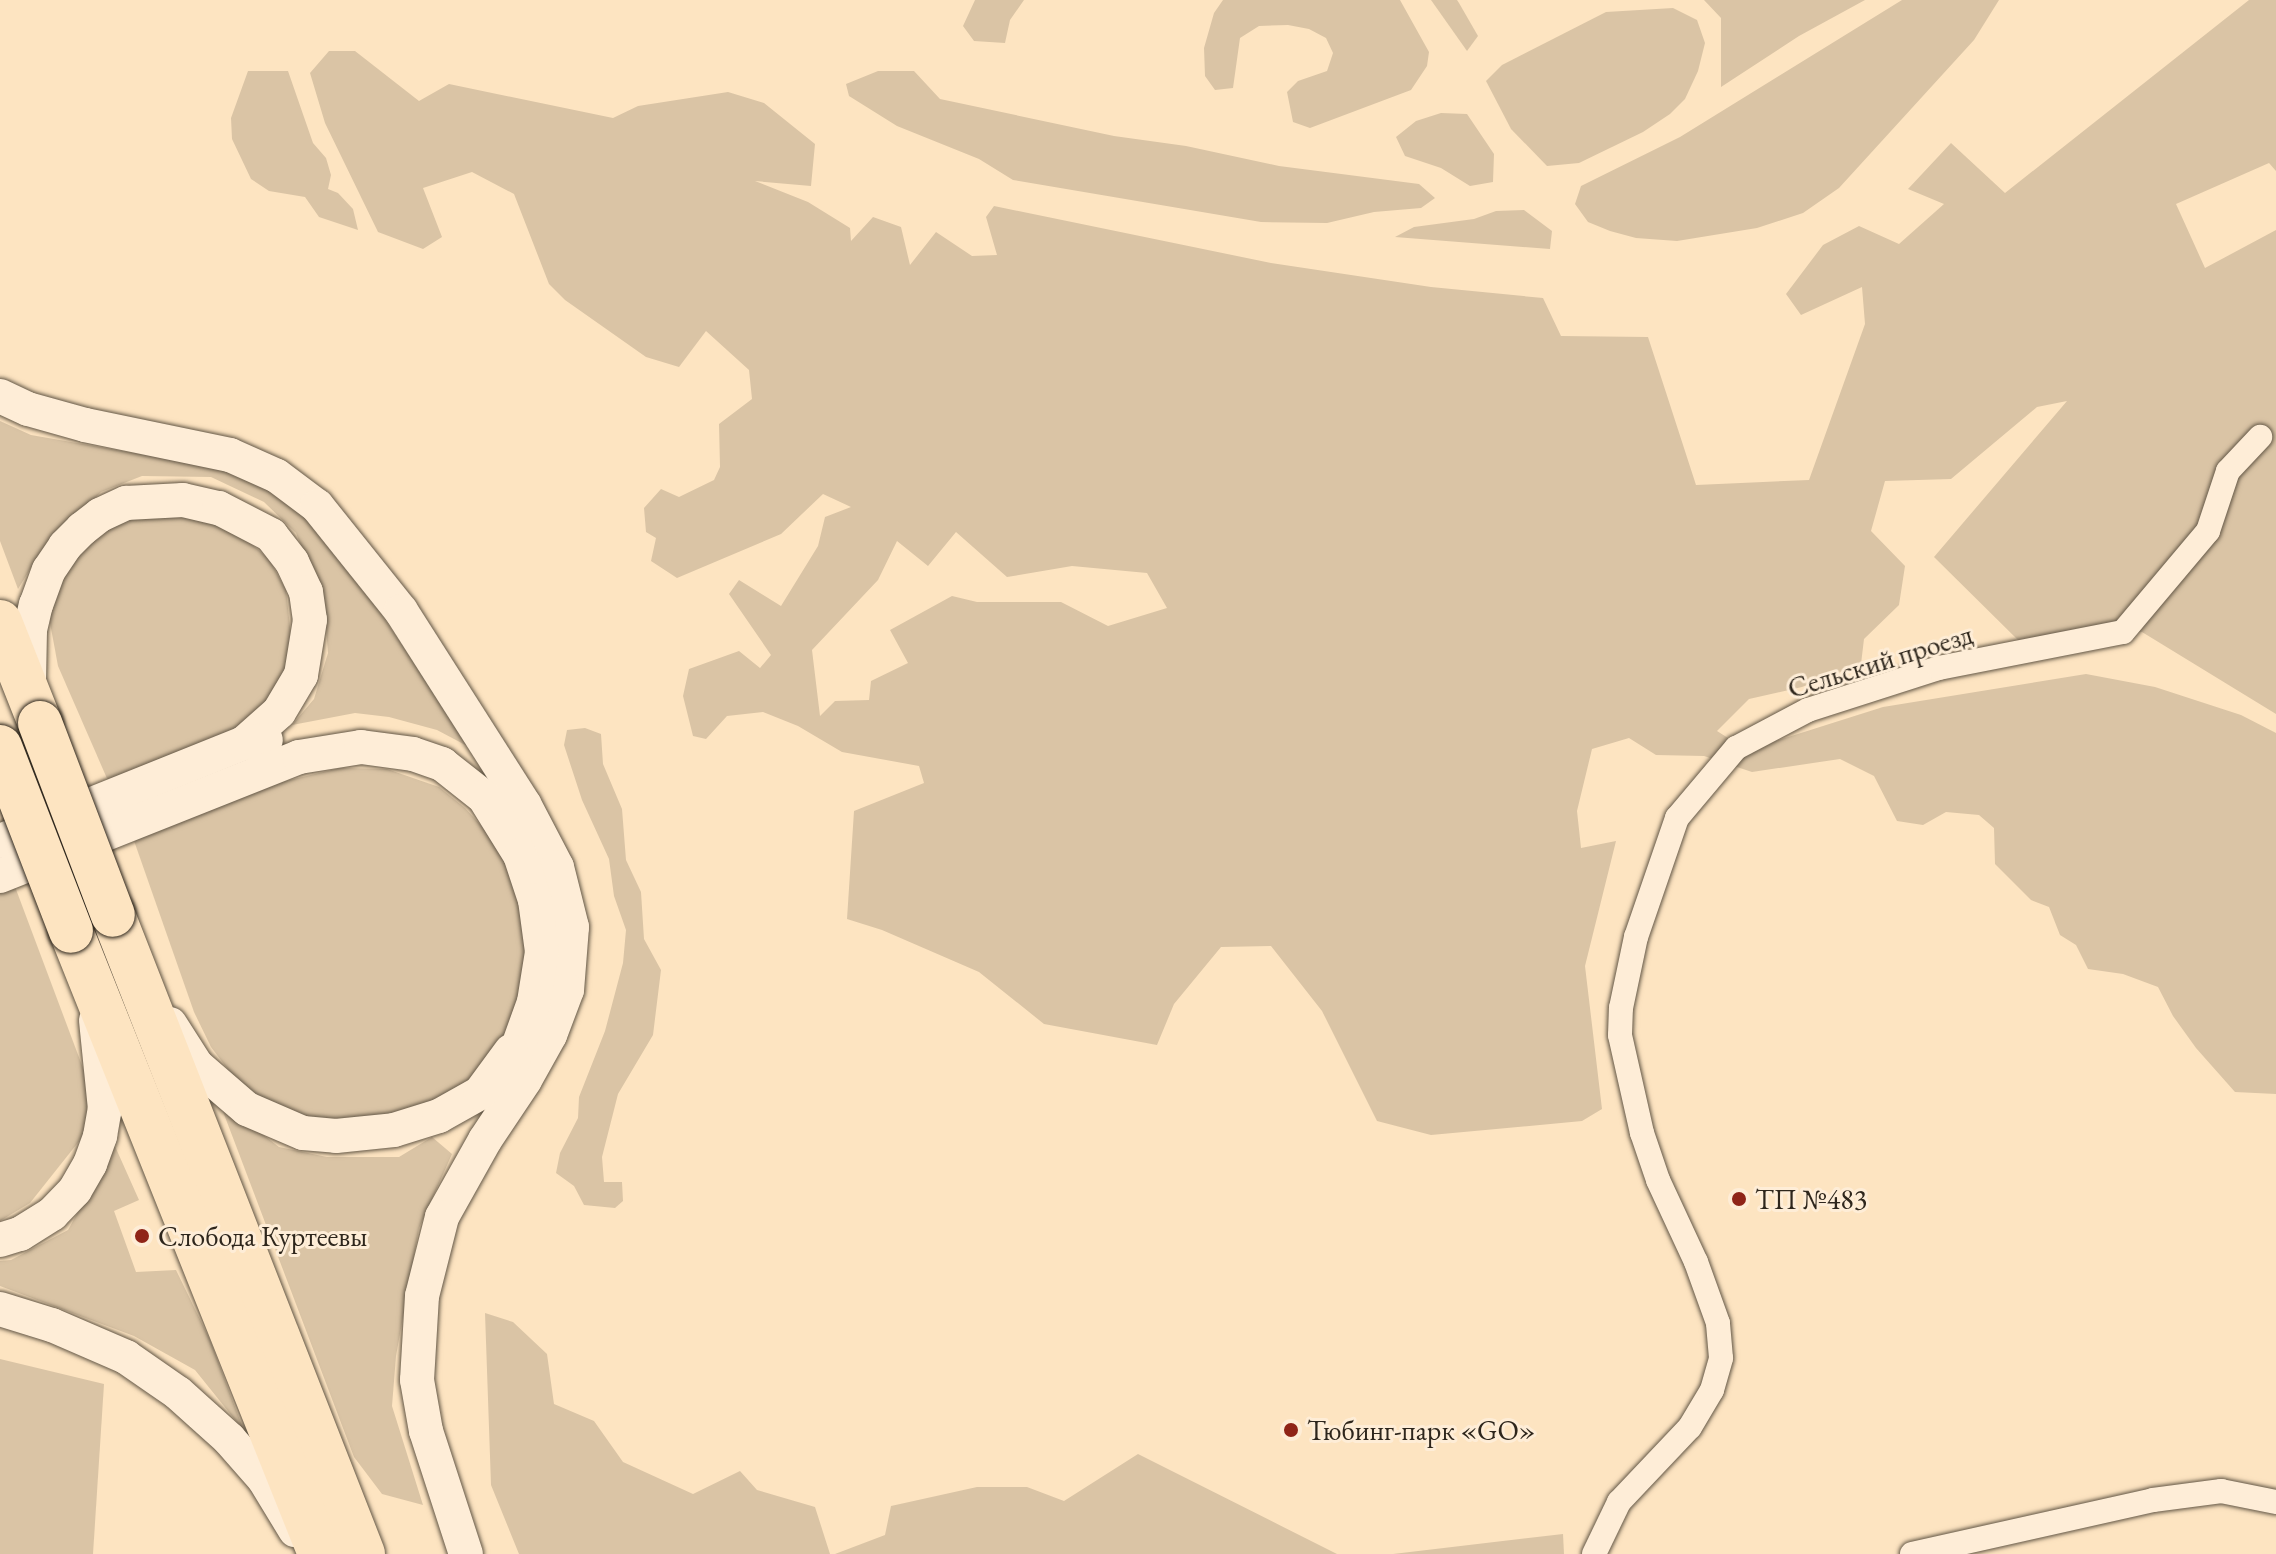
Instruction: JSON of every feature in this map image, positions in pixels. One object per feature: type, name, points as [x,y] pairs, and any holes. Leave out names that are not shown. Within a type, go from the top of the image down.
[{"type":"highway","points":[[0,622],[363,1554]]},
{"type":"highway","points":[[0,747],[320,1554]]},
{"type":"street","points":[[0,396],[28,409],[85,425],[230,455],[277,476],[317,506],[401,611],[524,804],[557,867],[572,927],[567,990],[544,1046],[485,1140],[442,1217],[422,1296],[417,1380],[426,1431],[466,1554]]},
{"type":"street","name":"Сельский проезд","points":[[1594,1554],[1619,1502],[1690,1427],[1712,1390],[1721,1358],[1718,1323],[1696,1262],[1658,1180],[1642,1133],[1620,1035],[1621,1008],[1636,937],[1677,818],[1736,748],[1808,710],[1939,668],[2123,632],[2208,531],[2228,471],[2260,437]]},
{"type":"street","points":[[35,710],[30,630],[49,570],[65,546],[100,515],[126,503],[183,500],[219,508],[271,535],[292,562],[306,592],[310,620],[301,675],[279,712],[244,743]]},
{"type":"street","points":[[0,841],[244,743],[368,729],[425,741],[472,760],[524,804]]},
{"type":"street","points":[[0,876],[299,757],[361,747],[413,754],[442,764],[484,797],[520,855],[535,900],[542,952],[534,1002],[485,1140]]},
{"type":"street","points":[[132,967],[197,1066],[222,1090],[276,1124],[303,1133],[336,1136],[394,1130],[439,1116],[480,1093],[504,1064],[534,1002]]},
{"type":"street","points":[[0,1240],[38,1223],[75,1190],[100,1136],[105,1109],[92,984]]},
{"type":"street","points":[[0,1309],[52,1325],[126,1357],[178,1393],[229,1439],[264,1479],[310,1554]]},
{"type":"street","points":[[1912,1554],[2153,1500],[2221,1491],[2276,1502]]},
{"type":"shaded area","points":[[975,0],[1024,0],[1010,20],[1005,43],[974,41],[963,26]]},
{"type":"shaded area","points":[[1223,0],[1400,0],[1429,52],[1427,66],[1411,90],[1310,128],[1293,122],[1287,92],[1298,81],[1327,71],[1333,53],[1326,38],[1309,29],[1288,25],[1259,26],[1240,38],[1233,88],[1215,90],[1205,76],[1204,48],[1214,13]]},
{"type":"shaded area","points":[[1431,0],[1457,0],[1478,36],[1467,51]]},
{"type":"shaded area","points":[[1704,0],[1865,0],[1799,36],[1721,87],[1721,18]]},
{"type":"shaded area","points":[[1902,0],[1999,0],[1974,40],[1839,188],[1803,213],[1757,228],[1677,241],[1636,238],[1610,231],[1588,222],[1575,204],[1581,186],[1680,137]]},
{"type":"shaded area","points":[[2249,0],[2276,0],[2276,171],[2269,163],[2176,204],[2205,268],[2276,230],[2276,714],[2142,632],[2020,642],[1934,557],[2067,401],[2037,407],[1951,479],[1885,481],[1871,531],[1905,566],[1899,605],[1864,639],[1861,664],[1802,687],[1749,699],[1717,731],[1747,750],[1883,707],[2086,674],[2155,687],[2241,715],[2276,733],[2276,1094],[2235,1092],[2196,1048],[2173,1016],[2158,987],[2123,974],[2088,969],[2076,945],[2060,935],[2049,907],[2031,900],[1995,864],[1994,828],[1979,815],[1946,812],[1923,825],[1897,821],[1874,776],[1840,759],[1752,772],[1704,756],[1656,755],[1629,738],[1592,749],[1577,811],[1581,848],[1616,841],[1585,966],[1602,1109],[1582,1121],[1431,1135],[1377,1121],[1322,1011],[1271,946],[1221,947],[1174,1004],[1157,1045],[1044,1024],[979,972],[882,930],[847,919],[854,811],[924,783],[919,766],[842,752],[798,726],[763,712],[727,716],[706,739],[693,736],[683,696],[689,669],[739,651],[760,668],[771,655],[729,594],[739,580],[781,606],[818,546],[825,517],[851,507],[823,494],[781,534],[677,578],[651,561],[656,538],[646,532],[644,508],[661,489],[679,497],[714,480],[720,467],[719,424],[752,399],[749,370],[706,331],[679,367],[646,357],[565,300],[549,284],[514,194],[472,172],[423,188],[442,237],[423,249],[378,232],[325,123],[310,73],[329,51],[355,51],[419,101],[449,84],[613,118],[638,106],[728,92],[764,103],[815,144],[811,186],[755,181],[808,202],[850,228],[851,241],[873,217],[901,227],[910,265],[936,232],[972,256],[997,255],[986,217],[994,206],[1271,263],[1431,287],[1543,298],[1561,336],[1648,337],[1696,485],[1809,480],[1865,324],[1862,287],[1801,315],[1786,294],[1823,245],[1859,226],[1899,244],[1944,204],[1908,189],[1951,143],[2005,193]],"holes":[[[956,532],[1007,577],[1072,566],[1147,573],[1167,608],[1108,626],[1061,602],[977,602],[952,596],[890,630],[908,663],[871,681],[869,700],[835,701],[820,716],[812,650],[878,580],[897,541],[928,566]]]},
{"type":"shaded area","points":[[1673,8],[1697,20],[1705,43],[1698,71],[1685,99],[1670,114],[1643,132],[1579,163],[1547,166],[1511,129],[1486,81],[1502,65],[1606,12]]},
{"type":"shaded area","points":[[248,71],[288,71],[313,143],[326,158],[331,175],[328,189],[338,193],[353,209],[358,230],[319,217],[305,197],[269,191],[251,179],[232,139],[231,118]]},
{"type":"shaded area","points":[[878,71],[914,71],[940,99],[1114,136],[1186,146],[1279,166],[1419,184],[1435,198],[1421,208],[1374,212],[1327,223],[1261,222],[1013,180],[979,159],[897,126],[849,96],[846,84]]},
{"type":"shaded area","points":[[1441,113],[1467,114],[1494,154],[1493,182],[1470,186],[1441,168],[1405,156],[1396,137],[1416,121]]},
{"type":"shaded area","points":[[1524,210],[1552,231],[1550,249],[1395,237],[1414,227],[1474,219],[1496,211]]},
{"type":"shaded area","points":[[0,421],[31,435],[231,470],[276,489],[319,521],[471,748],[437,730],[389,717],[355,713],[292,725],[314,699],[328,653],[325,615],[314,578],[296,533],[264,502],[211,477],[142,476],[101,492],[40,553],[18,589],[0,541]]},
{"type":"shaded area","points":[[133,513],[210,515],[249,542],[269,559],[286,590],[291,636],[283,677],[265,710],[237,734],[109,783],[58,666],[48,612],[56,577],[85,543]]},
{"type":"shaded area","points":[[585,728],[601,734],[603,764],[622,809],[626,860],[641,892],[644,939],[661,970],[653,1035],[618,1094],[602,1157],[604,1182],[622,1182],[623,1201],[615,1208],[584,1205],[574,1186],[556,1173],[560,1153],[578,1118],[579,1097],[605,1031],[623,963],[626,930],[614,896],[609,859],[582,800],[564,745],[567,730]]},
{"type":"shaded area","points":[[340,768],[387,769],[439,787],[465,808],[497,843],[511,871],[532,950],[509,1030],[465,1085],[432,1104],[392,1116],[347,1121],[308,1117],[270,1103],[236,1080],[211,1047],[194,1012],[132,835],[269,785]]},
{"type":"shaded area","points":[[14,884],[86,1076],[88,1130],[30,1203],[0,1221],[0,891]]},
{"type":"shaded area","points":[[219,1101],[279,1147],[327,1157],[399,1157],[432,1137],[452,1154],[419,1228],[396,1356],[392,1406],[423,1505],[382,1494],[354,1457]]},
{"type":"shaded area","points":[[110,1135],[139,1200],[114,1211],[136,1272],[176,1270],[210,1340],[244,1431],[195,1370],[134,1336],[0,1286],[0,1261],[11,1260],[68,1230],[93,1185]]},
{"type":"shaded area","points":[[485,1313],[513,1322],[547,1354],[554,1404],[594,1421],[623,1462],[693,1494],[740,1471],[757,1490],[815,1507],[830,1554],[519,1554],[491,1485]]},
{"type":"shaded area","points":[[0,1359],[104,1384],[93,1554],[0,1554]]},
{"type":"shaded area","points":[[1138,1454],[1337,1554],[835,1554],[885,1535],[891,1506],[977,1487],[1027,1487],[1064,1501]]},
{"type":"shaded area","points":[[1563,1534],[1564,1554],[1393,1554]]},
{"type":"place","name":"ТП №483","points":[[1739,1199]]},
{"type":"place","name":"Слобода Куртеевы","points":[[142,1236]]},
{"type":"place","name":"Тюбинг-парк «GO»","points":[[1291,1430]]}]
